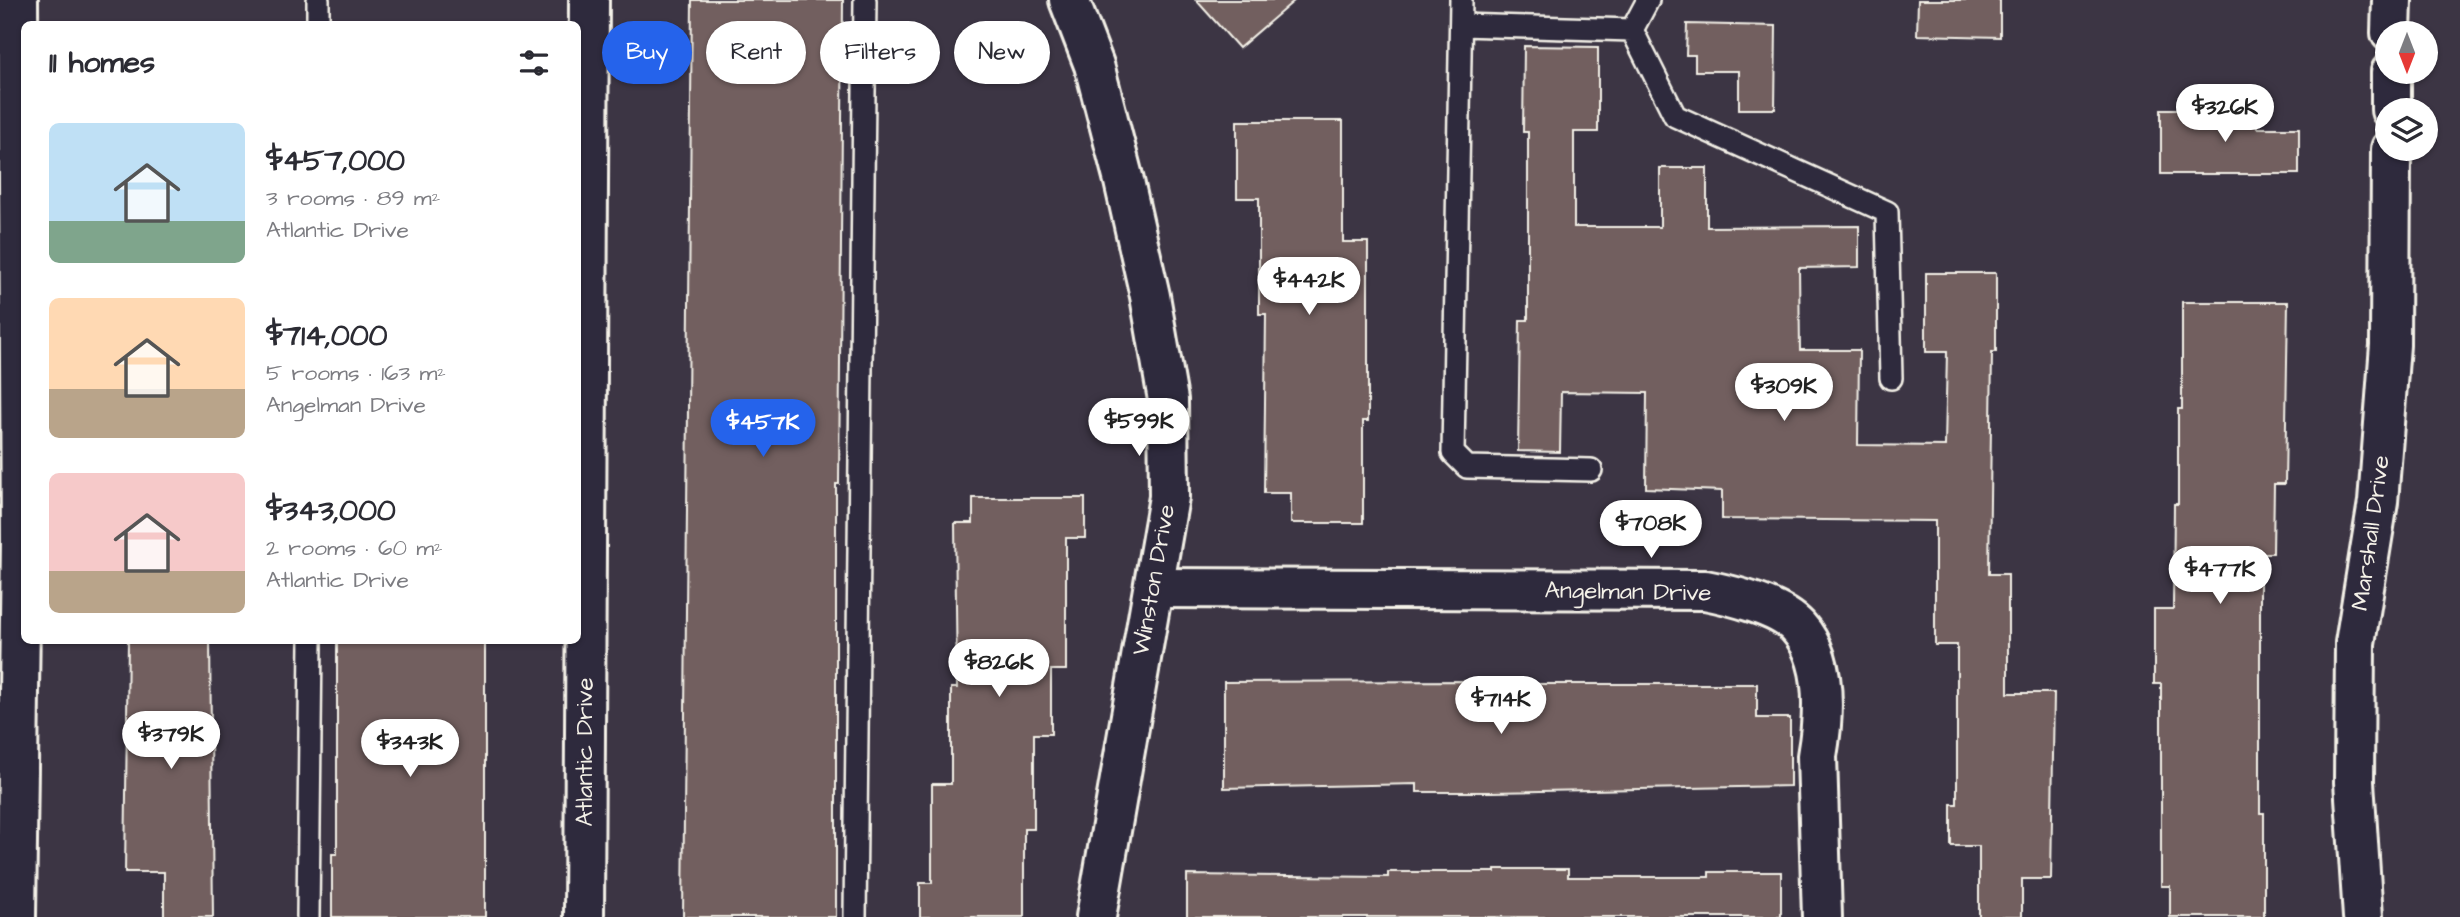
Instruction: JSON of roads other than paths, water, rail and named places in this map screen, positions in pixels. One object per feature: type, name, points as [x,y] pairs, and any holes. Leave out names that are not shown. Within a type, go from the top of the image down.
[{"type":"street","points":[[16,917],[18,0]]},
{"type":"street","name":"Atlantic Drive","points":[[584,917],[582,548],[589,0]]},
{"type":"street","name":"Winston Drive","points":[[1069,0],[1094,65],[1120,168],[1150,296],[1168,400],[1169,497],[1096,917]]},
{"type":"street","points":[[2392,0],[2392,21]]},
{"type":"street","name":"Marshall Drive","points":[[2363,917],[2354,782],[2355,643],[2378,502],[2389,358],[2391,161]]},
{"type":"street","name":"Angelman Drive","points":[[1155,588],[1705,590],[1746,598],[1798,627],[1817,661],[1821,686],[1821,734],[1817,756],[1822,917]]},
{"type":"lane","points":[[318,0],[318,21]]},
{"type":"lane","points":[[855,917],[865,0]]},
{"type":"lane","points":[[1461,0],[1453,453],[1467,467],[1591,470]]},
{"type":"lane","points":[[1632,30],[1648,0]]},
{"type":"lane","points":[[1461,25],[1632,30]]},
{"type":"lane","points":[[1632,30],[1675,116],[1887,212],[1891,378]]},
{"type":"lane","points":[[308,917],[311,644]]}]
